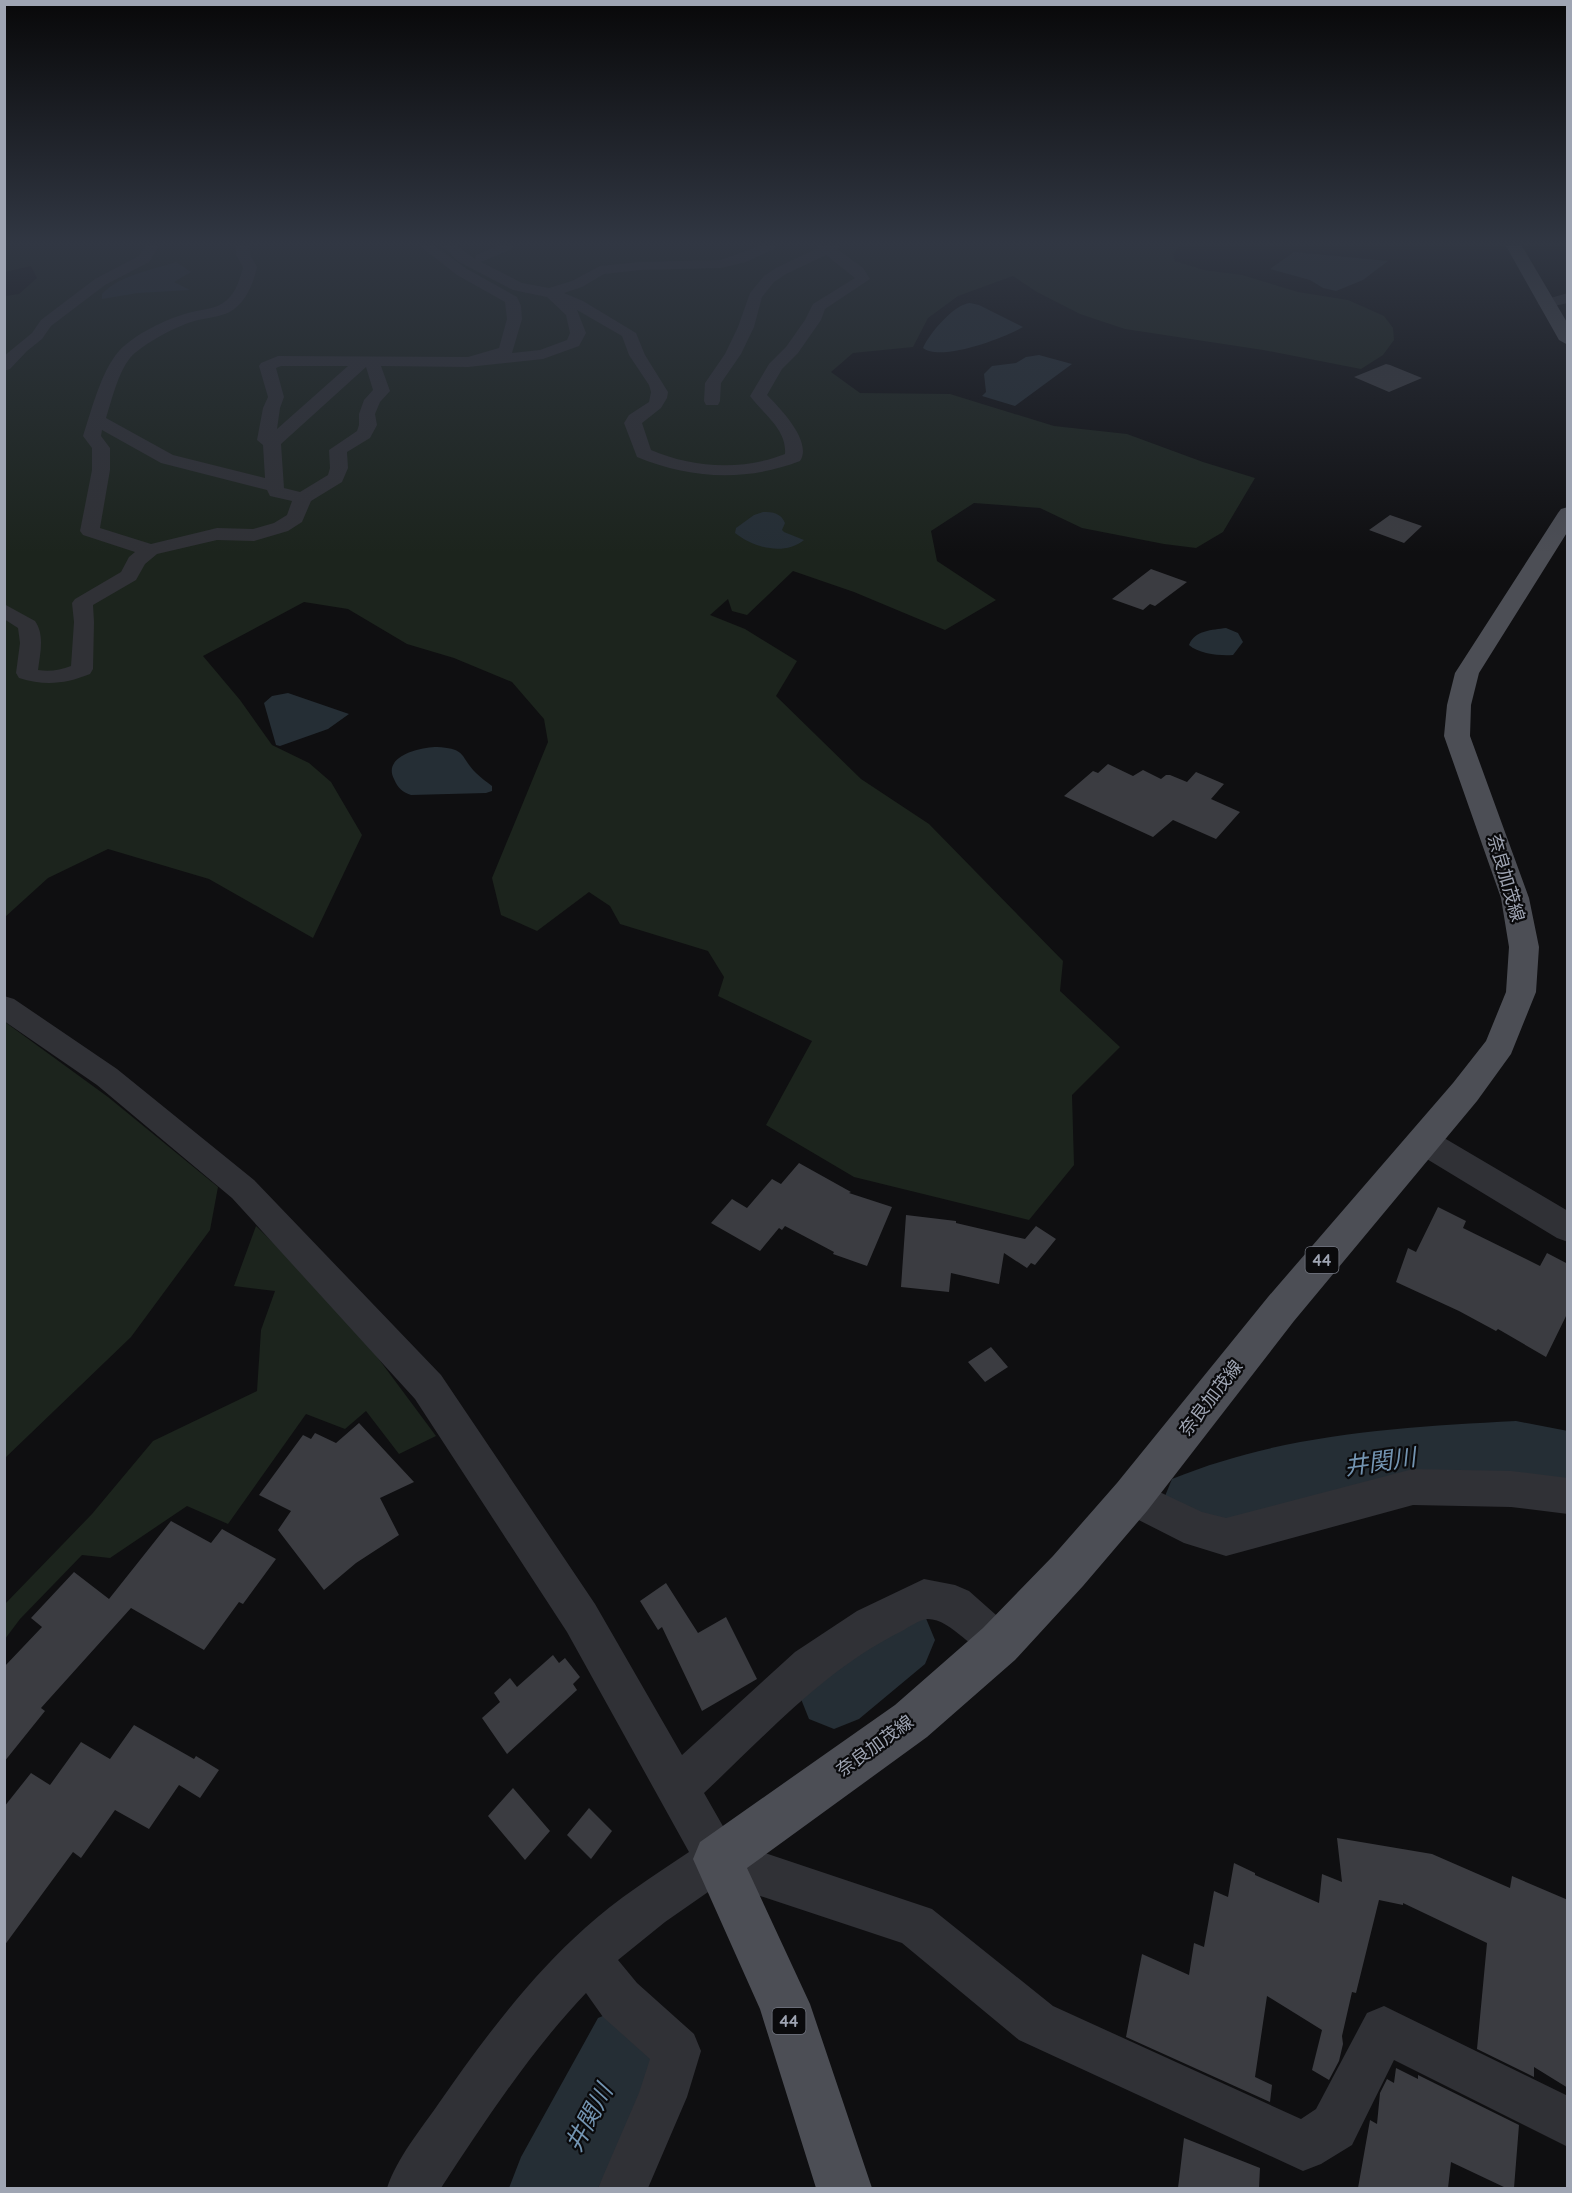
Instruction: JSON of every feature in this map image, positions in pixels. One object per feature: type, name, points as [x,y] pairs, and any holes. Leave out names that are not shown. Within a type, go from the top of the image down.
[{"type":"main road","name":"奈良加茂線","points":[[717,1859],[911,1721],[999,1644],[1068,1571],[1132,1497],[1281,1309],[1500,1046],[1521,992],[1524,947],[1515,898],[1457,736],[1459,705],[1467,673],[1568,513]]},
{"type":"main road","name":"44","points":[[717,1859],[784,2004],[844,2188]]},
{"type":"street","points":[[4,366],[21,348]]},
{"type":"street","points":[[131,348],[120,360],[96,419],[92,436],[101,448],[101,470],[90,531],[150,550]]},
{"type":"street","points":[[417,362],[499,355],[507,348]]},
{"type":"street","points":[[272,443],[266,440],[270,428],[269,408],[276,397],[267,366],[278,361],[468,362],[543,354],[558,348]]},
{"type":"street","points":[[635,348],[637,356],[661,387],[660,398],[655,406],[635,419],[633,423],[644,453],[674,466],[737,470],[780,464],[794,457],[796,449],[773,409],[758,396],[775,367],[793,348]]},
{"type":"street","points":[[712,401],[713,383],[736,348]]},
{"type":"street","points":[[272,443],[366,363]]},
{"type":"street","points":[[4,610],[28,625],[31,643],[27,673],[48,679],[68,675],[82,669],[84,622],[82,603],[129,576],[136,561],[150,550],[217,534],[254,535],[280,527],[295,518],[303,498],[336,478],[339,468],[338,450],[364,434],[368,425],[367,414],[372,400],[382,391],[366,363]]},
{"type":"street","points":[[96,419],[167,459],[274,486]]},
{"type":"street","points":[[272,443],[274,486],[277,492],[303,498]]},
{"type":"street","points":[[4,1005],[107,1077],[243,1189],[428,1387],[581,1618],[717,1859],[916,1925],[1036,2023],[1303,2146],[1334,2127],[1384,2030],[1568,2122]]},
{"type":"street","points":[[1423,1141],[1568,1228]]},
{"type":"street","points":[[1132,1497],[1198,1530],[1226,1537],[1413,1487],[1511,1489],[1568,1496]]},
{"type":"street","points":[[677,1788],[809,1666],[871,1625],[924,1599],[955,1605],[999,1644]]},
{"type":"street","points":[[412,2188],[469,2101],[528,2020],[587,1957],[650,1905],[717,1859]]},
{"type":"street","points":[[587,1957],[620,2000],[677,2051],[662,2097],[623,2188]]},
{"type":"shaded area","points":[[5,348],[900,348],[853,353],[831,372],[860,393],[950,394],[1054,426],[1127,434],[1255,478],[1223,532],[1196,548],[1082,528],[1040,508],[974,503],[931,531],[937,561],[996,600],[945,630],[854,592],[793,571],[747,615],[732,611],[728,599],[710,615],[745,629],[797,661],[776,696],[861,779],[929,824],[1063,961],[1060,991],[1120,1047],[1072,1095],[1074,1165],[1029,1220],[854,1177],[766,1125],[812,1041],[718,996],[724,977],[708,951],[620,924],[610,906],[589,892],[537,931],[501,915],[492,878],[548,742],[544,719],[512,682],[454,658],[407,644],[348,609],[304,602],[203,656],[240,700],[272,745],[309,763],[331,782],[362,835],[313,938],[209,879],[108,849],[48,878],[5,917]]},
{"type":"shaded area","points":[[924,348],[966,348],[944,352],[932,352]]},
{"type":"shaded area","points":[[1252,348],[1388,348],[1383,355],[1361,369]]},
{"type":"shaded area","points":[[1039,355],[1072,364],[1015,406],[982,396],[986,392],[984,374],[992,366],[1016,363],[1026,357]]},
{"type":"shaded area","points":[[763,512],[779,515],[785,523],[782,530],[784,532],[804,540],[796,545],[778,549],[751,543],[735,533],[736,528],[754,515]]},
{"type":"shaded area","points":[[1226,628],[1238,633],[1243,642],[1233,655],[1210,654],[1189,645],[1195,636],[1210,630]]},
{"type":"shaded area","points":[[288,693],[349,714],[328,729],[280,746],[276,745],[264,703],[272,696]]},
{"type":"shaded area","points":[[437,747],[462,754],[476,773],[492,786],[492,791],[411,795],[403,791],[394,779],[393,764],[405,754]]},
{"type":"shaded area","points":[[5,1022],[108,1097],[218,1187],[210,1230],[131,1337],[5,1458]]},
{"type":"shaded area","points":[[256,1226],[343,1311],[436,1436],[399,1454],[366,1411],[345,1429],[306,1414],[228,1524],[187,1506],[110,1558],[82,1555],[20,1619],[5,1639],[5,1604],[92,1514],[153,1441],[257,1391],[261,1330],[275,1291],[234,1286]]},
{"type":"building","points":[[1386,364],[1422,378],[1389,392],[1354,377]]},
{"type":"building","points":[[1390,515],[1422,526],[1404,543],[1369,530]]},
{"type":"building","points":[[1151,569],[1187,582],[1155,606],[1150,604],[1143,610],[1112,599]]},
{"type":"building","points":[[1108,764],[1133,776],[1143,770],[1161,779],[1170,775],[1187,782],[1196,772],[1224,784],[1211,799],[1240,812],[1216,839],[1173,820],[1153,837],[1064,796],[1093,771],[1098,773]]},
{"type":"building","points":[[799,1163],[851,1192],[849,1193],[892,1207],[867,1266],[833,1254],[834,1252],[785,1226],[782,1230],[779,1228],[760,1251],[711,1223],[732,1199],[747,1208],[772,1179],[781,1184]]},
{"type":"building","points":[[1438,1207],[1466,1221],[1463,1228],[1540,1266],[1547,1253],[1568,1264],[1568,1312],[1546,1357],[1498,1329],[1496,1331],[1396,1282],[1408,1248],[1416,1252]]},
{"type":"building","points":[[906,1215],[956,1221],[956,1223],[1025,1239],[1036,1226],[1056,1239],[1035,1265],[1031,1263],[1027,1268],[1004,1253],[999,1284],[951,1273],[949,1292],[901,1287]]},
{"type":"building","points":[[991,1347],[1008,1367],[985,1382],[968,1362]]},
{"type":"building","points":[[359,1423],[414,1482],[380,1498],[399,1535],[356,1563],[324,1590],[278,1530],[291,1511],[259,1495],[303,1435],[311,1439],[315,1433],[336,1443]]},
{"type":"building","points":[[171,1521],[211,1543],[222,1529],[276,1559],[243,1604],[239,1602],[204,1650],[131,1608],[41,1708],[45,1711],[4,1762],[4,1667],[42,1627],[31,1618],[74,1572],[109,1599]]},
{"type":"building","points":[[666,1583],[698,1633],[726,1617],[757,1679],[702,1711],[662,1627],[658,1630],[640,1601]]},
{"type":"building","points":[[553,1655],[559,1663],[565,1658],[580,1677],[573,1684],[577,1690],[507,1754],[482,1718],[500,1702],[494,1693],[510,1678],[517,1687]]},
{"type":"building","points":[[134,1725],[194,1759],[196,1756],[219,1770],[200,1798],[179,1785],[149,1829],[115,1810],[81,1858],[73,1852],[4,1946],[4,1807],[31,1773],[50,1785],[81,1742],[110,1759]]},
{"type":"building","points":[[513,1788],[550,1831],[525,1860],[488,1816]]},
{"type":"building","points":[[589,1808],[612,1831],[591,1859],[567,1835]]},
{"type":"building","points":[[1337,1838],[1432,1854],[1510,1888],[1512,1876],[1568,1900],[1568,2088],[1534,2067],[1534,2077],[1477,2049],[1487,1943],[1403,1903],[1403,1905],[1379,1900],[1356,1993],[1352,1992],[1339,2061],[1329,2080],[1312,2070],[1322,2030],[1267,1996],[1255,2077],[1272,2085],[1270,2102],[1126,2037],[1142,1954],[1189,1975],[1194,1943],[1204,1947],[1214,1891],[1228,1897],[1234,1863],[1255,1875],[1319,1903],[1322,1874],[1342,1882]]},
{"type":"building","points":[[1396,2068],[1418,2079],[1418,2075],[1519,2125],[1514,2188],[1506,2188],[1451,2162],[1448,2188],[1358,2188],[1370,2120],[1377,2124],[1380,2093],[1387,2079],[1394,2083]]},
{"type":"building","points":[[1184,2138],[1260,2168],[1259,2188],[1178,2188]]},
{"type":"waterway","name":"井関川","points":[[1195,1501],[1269,1478],[1314,1469],[1414,1456],[1516,1451],[1568,1461]]},
{"type":"waterway","name":"井関川","points":[[834,1694],[901,1640]]},
{"type":"waterway","name":"井関川","points":[[552,2188],[627,2047]]}]
